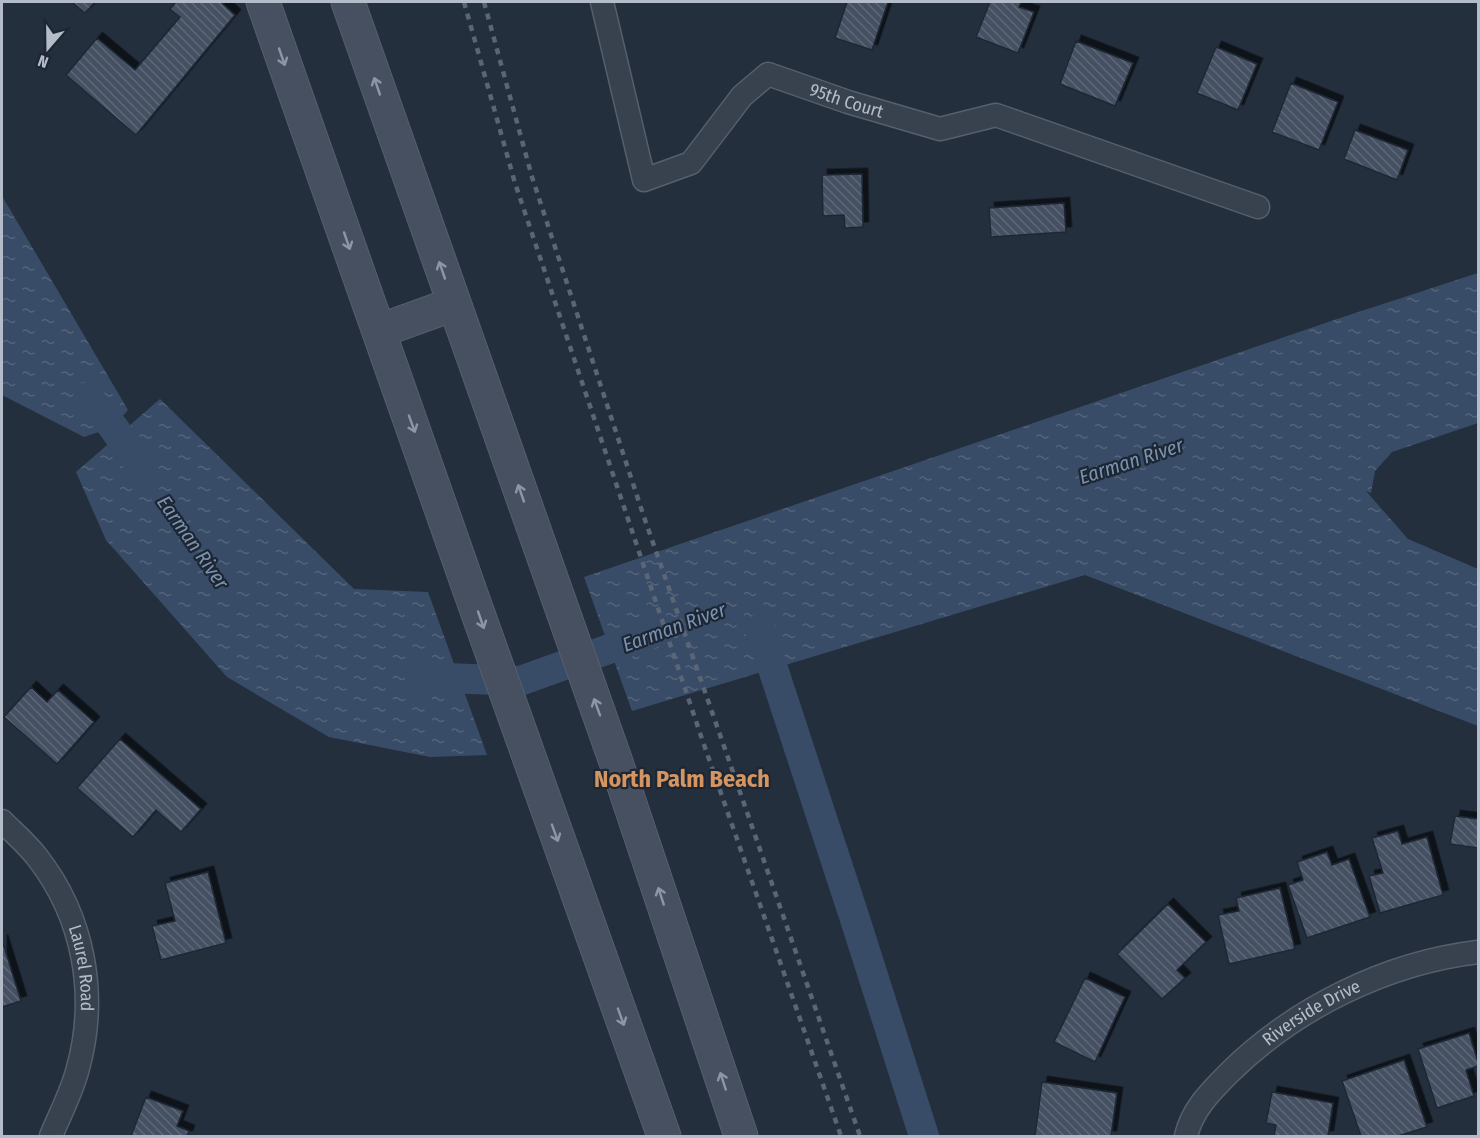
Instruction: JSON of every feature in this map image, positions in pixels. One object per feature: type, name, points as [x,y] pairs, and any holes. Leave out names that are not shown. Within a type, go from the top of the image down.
[{"type":"main road","points":[[263,2],[535,778],[664,1137]]},
{"type":"main road","points":[[348,2],[616,762],[741,1137]]},
{"type":"main road","points":[[379,331],[454,304]]},
{"type":"street","name":"95th Court","points":[[602,2],[644,180],[691,163],[742,96],[768,74],[848,102],[940,129],[996,115],[1258,207]]},
{"type":"street","name":"Laurel Road","points":[[2,821],[38,858],[59,890],[72,917],[83,955],[88,993],[86,1033],[78,1071],[51,1137]]},
{"type":"street","name":"Riverside Drive","points":[[1186,1137],[1196,1109],[1211,1091],[1240,1062],[1288,1024],[1361,985],[1418,964],[1479,952]]},
{"type":"water","points":[[2,196],[128,410],[113,427],[84,437],[2,395]]},
{"type":"water","points":[[1478,273],[1478,423],[1392,452],[1375,471],[1371,493],[1366,491],[1408,539],[1478,569],[1478,726],[1085,575],[632,711],[584,577],[1334,320]]},
{"type":"water","points":[[160,399],[354,589],[428,592],[487,755],[430,757],[329,737],[227,677],[106,540],[76,472]]},
{"type":"building","points":[[72,2],[95,2],[85,13]]},
{"type":"building","points":[[176,2],[221,2],[235,15],[136,135],[66,75],[97,38],[135,70],[180,17],[170,9]]},
{"type":"building","points":[[847,2],[888,2],[872,50],[835,38]]},
{"type":"building","points":[[990,2],[1021,2],[1019,7],[1034,12],[1018,53],[976,37]]},
{"type":"building","points":[[1076,41],[1133,63],[1115,106],[1060,84]]},
{"type":"building","points":[[1216,47],[1257,64],[1238,110],[1197,93]]},
{"type":"building","points":[[1291,83],[1338,102],[1319,150],[1272,132]]},
{"type":"building","points":[[1355,130],[1408,150],[1397,180],[1344,159]]},
{"type":"building","points":[[862,174],[863,227],[845,228],[844,215],[823,216],[822,175]]},
{"type":"building","points":[[1064,203],[1066,232],[991,237],[989,208]]},
{"type":"building","points":[[31,687],[47,702],[58,690],[94,722],[57,764],[4,717]]},
{"type":"building","points":[[120,739],[201,809],[181,832],[156,810],[133,837],[77,788]]},
{"type":"building","points":[[1455,816],[1478,819],[1478,848],[1450,844]]},
{"type":"building","points":[[1398,831],[1402,844],[1427,837],[1443,895],[1380,913],[1369,876],[1383,873],[1372,838]]},
{"type":"building","points":[[1327,852],[1332,865],[1349,859],[1370,917],[1307,938],[1288,885],[1303,880],[1297,862]]},
{"type":"building","points":[[208,872],[226,943],[161,960],[152,926],[175,921],[165,883]]},
{"type":"building","points":[[1280,888],[1295,949],[1229,964],[1218,915],[1239,911],[1236,898]]},
{"type":"building","points":[[1168,904],[1206,942],[1177,970],[1185,978],[1162,999],[1117,954]]},
{"type":"building","points":[[2,940],[21,1001],[2,1007]]},
{"type":"building","points":[[1085,978],[1125,997],[1095,1062],[1054,1042]]},
{"type":"building","points":[[1469,1033],[1478,1062],[1478,1066],[1466,1070],[1474,1096],[1437,1108],[1418,1049]]},
{"type":"building","points":[[1404,1060],[1427,1127],[1398,1136],[1361,1136],[1342,1081]]},
{"type":"building","points":[[1042,1082],[1117,1093],[1111,1136],[1035,1136]]},
{"type":"building","points":[[1272,1092],[1333,1103],[1328,1136],[1274,1136],[1276,1125],[1266,1123]]},
{"type":"building","points":[[146,1097],[183,1111],[177,1126],[189,1131],[187,1136],[131,1136]]},
{"type":"waterway","name":"Earman River","points":[[88,397],[142,468]]},
{"type":"waterway","points":[[760,629],[924,1136]]},
{"type":"waterway","name":"Earman River","points":[[420,677],[520,681],[648,635]]},
{"type":"railway","points":[[464,2],[515,183],[702,739],[841,1136]]},
{"type":"railway","points":[[484,2],[532,177],[644,517],[860,1136]]},
{"type":"district","name":"North Palm Beach","points":[[682,779]]}]
